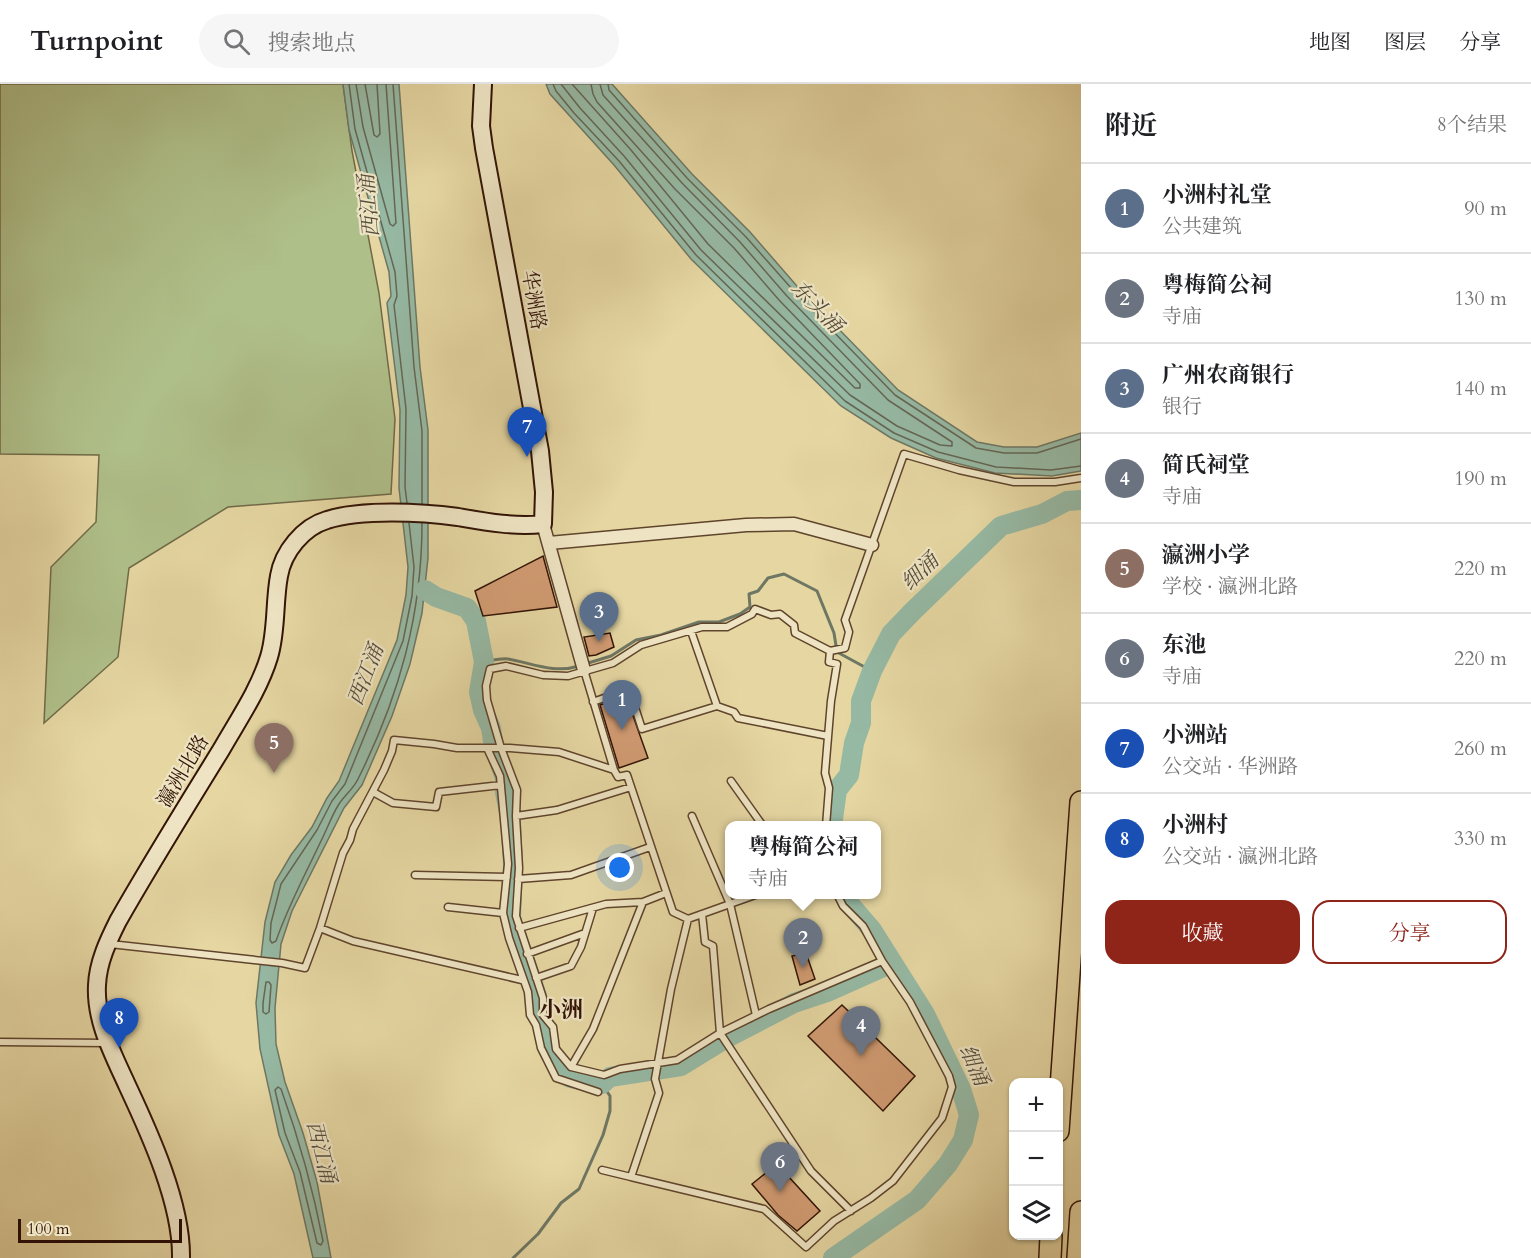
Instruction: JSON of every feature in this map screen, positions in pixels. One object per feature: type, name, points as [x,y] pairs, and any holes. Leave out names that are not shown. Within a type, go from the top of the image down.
[{"type":"highway","points":[[1063,1078],[1081,802]]},
{"type":"highway","points":[[1078,1258],[1081,1212]]},
{"type":"highway","points":[[1050,1258],[1051,1240]]},
{"type":"main road","name":"华洲路","points":[[483,84],[481,126],[484,148],[540,451],[544,492],[543,524]]},
{"type":"main road","name":"瀛洲北路","points":[[181,1258],[180,1236],[168,1188],[146,1127],[100,1019],[97,985],[106,944],[134,892],[253,694],[269,659],[274,632],[279,574],[293,545],[313,526],[327,520],[373,514],[436,515],[512,526],[543,524]]},
{"type":"street","points":[[543,524],[584,670]]},
{"type":"street","points":[[549,543],[746,525],[794,524],[872,545]]},
{"type":"lane","points":[[882,961],[756,1015],[720,1033],[677,1060],[620,1069],[604,1074],[572,1067],[556,1049],[553,1027],[543,1015],[543,998],[516,916],[517,790],[501,748],[487,700],[486,686],[490,669],[506,666],[543,675],[568,676],[613,663],[641,645],[702,627],[727,627],[752,614],[755,609],[771,615],[780,614],[794,625],[795,633],[830,651],[845,648],[849,632],[845,620],[904,454],[959,470],[1014,482],[1055,482],[1081,477]]},
{"type":"lane","points":[[691,631],[717,706]]},
{"type":"lane","points":[[826,821],[830,788],[825,773],[831,701],[837,664],[829,662],[830,651]]},
{"type":"lane","points":[[584,670],[614,770],[618,777],[627,775],[673,912],[688,919],[744,899]]},
{"type":"lane","points":[[593,702],[629,689],[642,729],[717,706],[734,712],[738,718],[828,736]]},
{"type":"lane","points":[[106,944],[282,963],[305,968],[352,829],[384,770],[394,740],[457,748],[559,752],[614,770]]},
{"type":"lane","points":[[487,748],[500,776],[501,785],[508,864],[503,913],[522,980],[528,992],[530,1015],[536,1025],[541,1048],[556,1078],[598,1092]]},
{"type":"lane","points":[[730,781],[760,821]]},
{"type":"lane","points":[[373,792],[393,803],[436,807],[439,792],[501,785]]},
{"type":"lane","points":[[516,816],[557,810],[631,787]]},
{"type":"lane","points":[[692,816],[725,894]]},
{"type":"lane","points":[[518,879],[572,874],[650,847]]},
{"type":"lane","points":[[415,874],[507,877]]},
{"type":"lane","points":[[519,928],[593,908],[623,902],[643,902],[666,893]]},
{"type":"lane","points":[[727,899],[756,1015]]},
{"type":"lane","points":[[602,1170],[764,1209],[806,1246],[834,1221],[852,1211],[893,1181],[942,1118],[952,1087],[950,1076],[910,1002],[882,961],[863,926],[843,906],[840,899]]},
{"type":"lane","points":[[572,1067],[593,1029],[643,902]]},
{"type":"lane","points":[[448,907],[503,913]]},
{"type":"lane","points":[[536,978],[571,966],[581,947],[593,908]]},
{"type":"lane","points":[[702,914],[705,942],[713,946],[720,1033],[811,1171],[852,1211]]},
{"type":"lane","points":[[631,1177],[659,1093],[655,1079],[671,989],[688,919]]},
{"type":"lane","points":[[320,928],[353,941],[522,980]]},
{"type":"lane","points":[[527,954],[585,933]]},
{"type":"lane","points":[[0,1042],[109,1043]]},
{"type":"green space","points":[[0,84],[343,84],[352,151],[379,293],[395,419],[391,494],[228,507],[129,568],[118,657],[44,723],[51,567],[96,522],[99,455],[0,454]]},
{"type":"water","points":[[343,84],[399,84],[420,367],[428,430],[428,558],[422,613],[410,664],[392,716],[362,785],[344,808],[292,911],[281,944],[275,1008],[276,1044],[285,1082],[317,1182],[331,1258],[313,1258],[294,1174],[279,1135],[260,1049],[256,1003],[265,922],[275,882],[312,827],[339,781],[397,640],[406,595],[408,567],[399,488],[400,410],[387,303],[391,296],[389,272],[349,130]]},
{"type":"water","name":"东头涌","points":[[546,84],[612,84],[692,174],[750,232],[796,285],[898,390],[977,442],[1004,447],[1037,447],[1081,433],[1081,471],[1052,476],[995,473],[936,458],[891,438],[841,406],[691,259],[614,165],[550,94]]},
{"type":"building","points":[[543,556],[557,607],[483,616],[475,591]]},
{"type":"building","points":[[610,633],[614,647],[589,656],[584,637]]},
{"type":"building","points":[[626,696],[648,758],[619,768],[600,705]]},
{"type":"building","points":[[806,953],[815,979],[800,985],[792,956]]},
{"type":"building","points":[[842,1005],[915,1076],[883,1111],[808,1036]]},
{"type":"building","points":[[777,1164],[820,1211],[797,1231],[778,1215],[752,1184]]},
{"type":"waterway","name":"细涌","points":[[833,821],[837,790],[849,775],[854,743],[861,723],[861,701],[872,671],[891,634],[1001,526],[1042,514],[1067,501],[1081,500]]},
{"type":"waterway","points":[[585,664],[611,656],[636,640],[661,635],[699,622],[719,622],[740,614],[750,607],[749,594],[758,591],[768,578],[784,574],[817,591],[834,633],[837,652],[872,671]]},
{"type":"waterway","points":[[425,590],[436,597],[467,608],[476,621],[484,662],[479,692],[505,778],[505,792],[511,824],[513,865],[511,919],[537,996],[537,1013],[545,1026],[548,1049],[570,1078],[602,1084],[610,1077],[681,1066],[725,1039],[794,1003],[827,992],[892,963]]},
{"type":"waterway","points":[[484,662],[505,659],[561,669],[579,666]]},
{"type":"waterway","name":"细涌","points":[[833,1258],[917,1200],[948,1164],[963,1140],[969,1115],[961,1089],[925,1014],[872,930],[847,899]]},
{"type":"waterway","points":[[513,1258],[538,1234],[561,1203],[579,1189],[603,1135],[610,1111],[610,1096],[602,1084]]},
{"type":"place","name":"小洲站","points":[[527,457]]},
{"type":"place","name":"广州农商银行","points":[[599,642]]},
{"type":"place","name":"小洲村礼堂","points":[[622,730]]},
{"type":"place","name":"瀛洲小学","points":[[274,773]]},
{"type":"place","name":"粤梅简公祠","points":[[803,968]]},
{"type":"place","name":"小洲村","points":[[119,1048]]},
{"type":"place","name":"简氏祠堂","points":[[861,1056]]},
{"type":"place","name":"东池","points":[[780,1192]]},
{"type":"district","name":"小洲","points":[[561,1010]]},
{"type":"water label","name":"西江涌","points":[[369,206]]},
{"type":"water label","name":"西江涌","points":[[366,675]]},
{"type":"water label","name":"西江涌","points":[[321,1152]]}]
